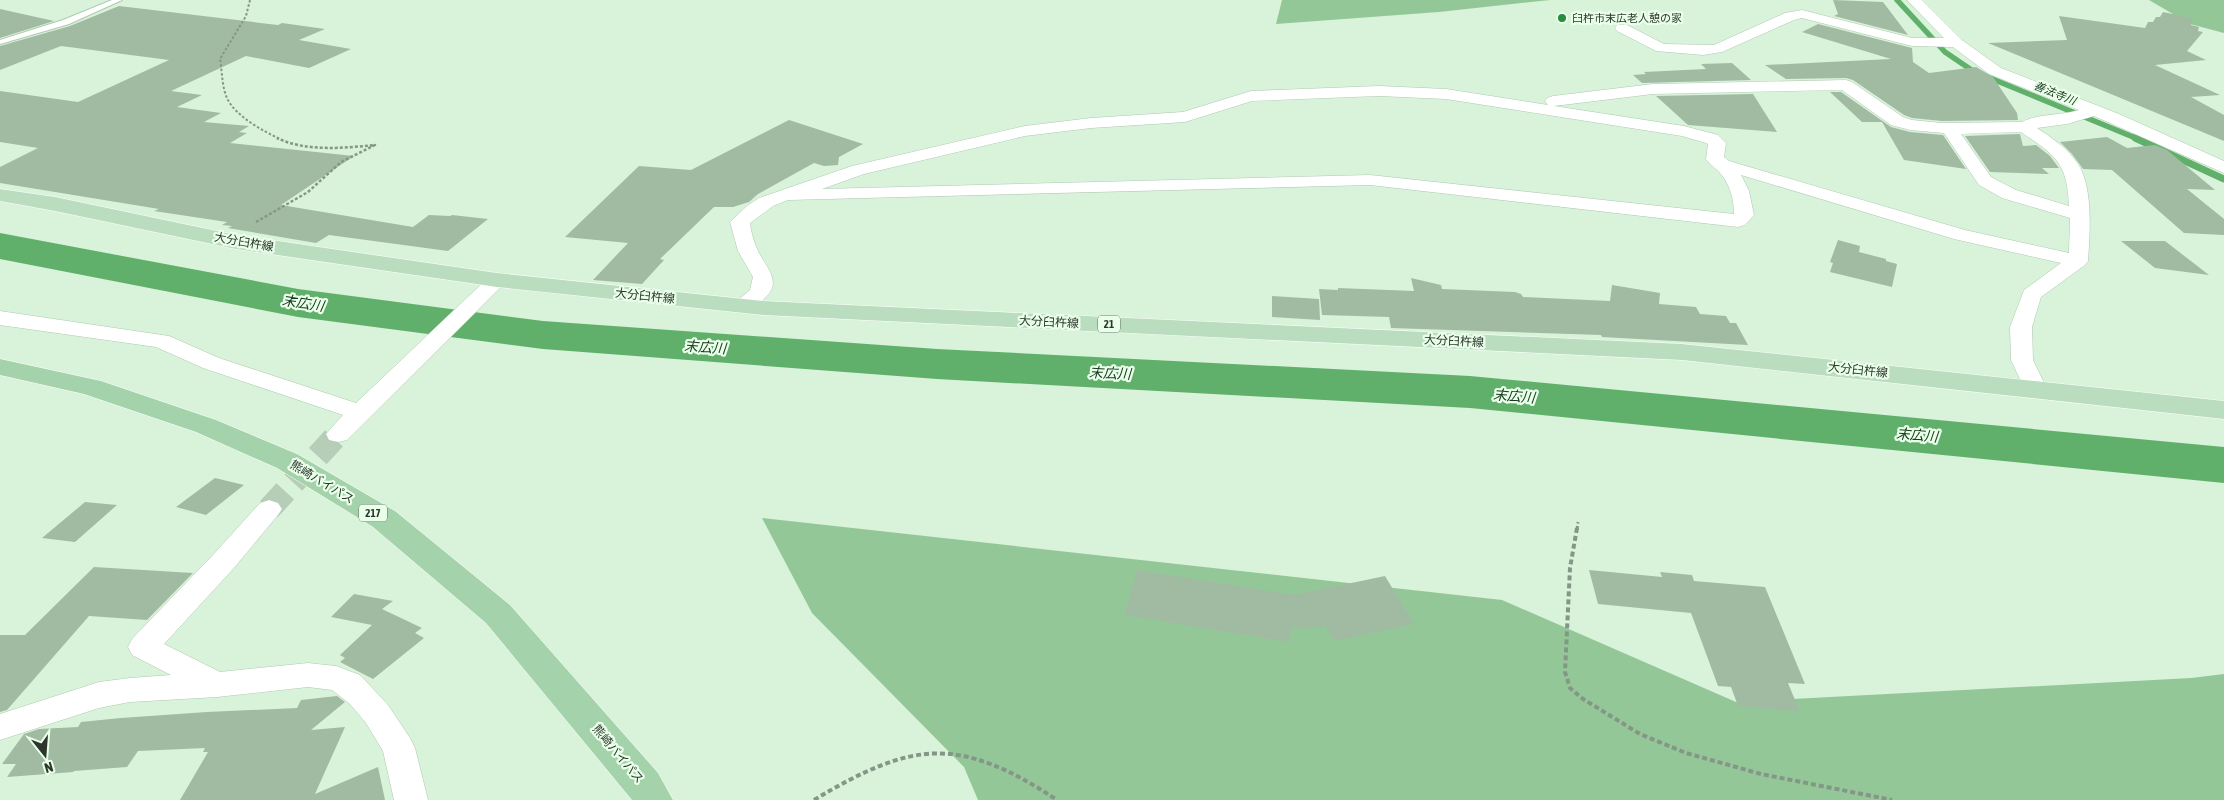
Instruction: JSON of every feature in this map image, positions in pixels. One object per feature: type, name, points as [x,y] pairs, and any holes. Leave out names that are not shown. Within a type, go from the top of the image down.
[{"type":"highway","name":"熊崎バイパス","points":[[0,367],[90,387],[206,426],[287,461],[384,519],[498,614],[644,785],[653,800]]},
{"type":"main road","name":"大分臼杵線","points":[[0,195],[55,204],[236,242],[490,287],[742,306],[1682,352],[2224,410]]},
{"type":"street","points":[[1914,0],[1954,43],[1995,71],[2224,168]]},
{"type":"street","points":[[1622,28],[1661,48],[1704,50],[1717,48],[1790,16],[1802,14],[1919,42],[1954,43]]},
{"type":"street","points":[[1522,105],[1594,97],[1627,91],[1846,85],[1897,121],[1907,124],[1952,128],[2025,127],[2035,122],[2067,119],[2092,112]]},
{"type":"street","points":[[742,306],[759,293],[763,285],[763,277],[748,251],[740,230],[740,222],[744,217],[766,202],[858,170],[1025,131],[1091,123],[1185,117],[1251,96],[1379,91],[1446,94],[1695,133],[1712,139],[1717,144],[1715,159],[1725,165],[1961,235],[2078,261]]},
{"type":"street","points":[[2025,127],[2072,168],[2076,182],[2081,238],[2078,261],[2031,294],[2021,327],[2022,360],[2035,389]]},
{"type":"street","points":[[1952,128],[1953,134],[1985,181],[2009,194],[2079,215]]},
{"type":"street","points":[[789,195],[1370,180],[1738,221],[1744,215],[1744,201],[1725,165]]},
{"type":"street","points":[[338,434],[490,287]]},
{"type":"street","points":[[0,318],[161,341],[211,363],[360,413]]},
{"type":"street","points":[[217,685],[143,647],[191,594],[240,546],[269,509]]},
{"type":"street","points":[[0,727],[99,695],[130,690],[217,685],[308,675],[336,678],[349,684],[377,714],[399,748],[411,800]]},
{"type":"lane","points":[[0,42],[66,22],[118,0]]},
{"type":"path","points":[[236,242],[234,234],[300,197],[324,179],[341,162],[374,145],[344,148],[291,145],[261,130],[231,106],[226,96],[220,59],[246,16],[250,0]]},
{"type":"path","points":[[1578,522],[1570,568],[1565,672],[1570,688],[1583,699],[1640,734],[1686,753],[1761,774],[1892,800]]},
{"type":"path","points":[[814,800],[886,764],[911,756],[936,753],[955,753],[975,759],[1037,785],[1057,800]]},
{"type":"green space","points":[[1282,0],[1550,0],[1439,12],[1276,24]]},
{"type":"green space","points":[[2149,0],[2224,0],[2224,33],[2190,24]]},
{"type":"green space","points":[[762,518],[1502,600],[1736,702],[2191,678],[2224,674],[2224,800],[978,800],[964,767],[812,613]]},
{"type":"building","points":[[1833,0],[1883,2],[1908,35],[1834,16],[1838,14]]},
{"type":"building","points":[[119,6],[325,29],[299,40],[351,49],[309,68],[246,56],[171,91],[202,95],[177,107],[221,113],[204,122],[249,126],[239,132],[247,133],[230,143],[354,156],[281,205],[413,227],[429,215],[452,215],[488,219],[448,251],[329,235],[316,243],[228,228],[232,226],[222,225],[227,222],[154,211],[159,209],[0,183],[0,167],[38,148],[0,142],[0,91],[78,102],[169,60],[61,46],[0,70],[0,46],[70,26]]},
{"type":"building","points":[[0,9],[54,21],[0,38]]},
{"type":"building","points":[[2163,12],[2192,18],[2191,25],[2199,27],[2198,31],[2203,32],[2187,51],[2206,60],[2155,65],[2220,95],[2191,97],[2224,115],[2224,141],[1988,43],[2067,40],[2059,16],[2145,28],[2148,22],[2153,22]]},
{"type":"building","points":[[1818,24],[1912,48],[1913,62],[1929,73],[1976,67],[1993,77],[2017,113],[2018,120],[1942,121],[1912,118],[1904,115],[1853,80],[1846,78],[1786,79],[1765,65],[1891,59],[1802,32]]},
{"type":"building","points":[[1732,63],[1751,80],[1642,83],[1633,75],[1646,74],[1644,72],[1706,69],[1701,64]]},
{"type":"building","points":[[1830,92],[1841,92],[1891,127],[1910,132],[1943,135],[1966,169],[1904,160],[1882,122],[1862,122]]},
{"type":"building","points":[[1753,94],[1777,132],[1688,125],[1656,96]]},
{"type":"building","points":[[789,120],[863,144],[839,157],[838,165],[824,166],[814,163],[758,194],[749,202],[733,207],[714,207],[660,259],[664,260],[642,284],[593,280],[628,243],[565,237],[639,166],[691,170]]},
{"type":"building","points":[[2020,134],[2023,146],[2036,145],[2050,156],[2059,168],[2042,168],[2049,174],[1990,172],[1965,136]]},
{"type":"building","points":[[2107,137],[2127,148],[2155,145],[2167,150],[2215,190],[2187,189],[2224,219],[2224,235],[2184,233],[2112,170],[2083,169],[2060,142]]},
{"type":"building","points":[[1838,240],[1860,246],[1859,252],[1897,264],[1892,287],[1830,272],[1833,263],[1830,262]]},
{"type":"building","points":[[2121,241],[2165,241],[2209,275],[2155,268]]},
{"type":"building","points":[[1411,278],[1441,285],[1442,289],[1515,292],[1523,297],[1610,301],[1612,285],[1660,293],[1659,304],[1696,307],[1700,314],[1726,316],[1730,323],[1736,323],[1748,345],[1602,337],[1601,335],[1391,328],[1389,317],[1322,315],[1319,289],[1414,291]]},
{"type":"building","points":[[1272,296],[1319,299],[1320,320],[1272,317]]},
{"type":"building","points":[[215,478],[244,485],[206,515],[176,507]]},
{"type":"building","points":[[85,502],[117,505],[75,542],[42,538]]},
{"type":"building","points":[[94,567],[193,573],[147,620],[89,616],[7,710],[0,712],[0,635],[25,635]]},
{"type":"building","points":[[1137,570],[1294,595],[1385,576],[1414,624],[1334,641],[1325,625],[1310,629],[1292,626],[1289,642],[1124,615]]},
{"type":"building","points":[[1589,570],[1662,577],[1660,572],[1692,575],[1694,581],[1765,587],[1805,684],[1788,683],[1800,712],[1738,706],[1731,687],[1718,686],[1691,613],[1598,604]]},
{"type":"building","points":[[354,594],[393,601],[382,609],[422,628],[415,633],[424,638],[373,679],[340,662],[345,658],[340,655],[372,625],[331,617]]},
{"type":"building","points":[[337,696],[345,702],[311,730],[345,727],[315,794],[378,767],[385,800],[180,800],[208,752],[203,752],[205,748],[138,751],[127,767],[73,772],[7,777],[16,764],[2,764],[24,734],[39,729],[78,727],[81,722],[121,718],[297,708],[301,700]]},
{"type":"waterway","name":"善法寺川","points":[[1897,0],[1945,52],[1973,71],[2138,139]]},
{"type":"waterway","name":"善法寺川","points":[[2135,138],[2224,179]]},
{"type":"waterway","name":"末広川","points":[[0,246],[298,303],[543,335],[937,364],[1470,392],[2224,465]]},
{"type":"tunnel","points":[[269,509],[338,434]]},
{"type":"place","name":"臼杵市末広老人憩の家","points":[[1562,18]]}]
